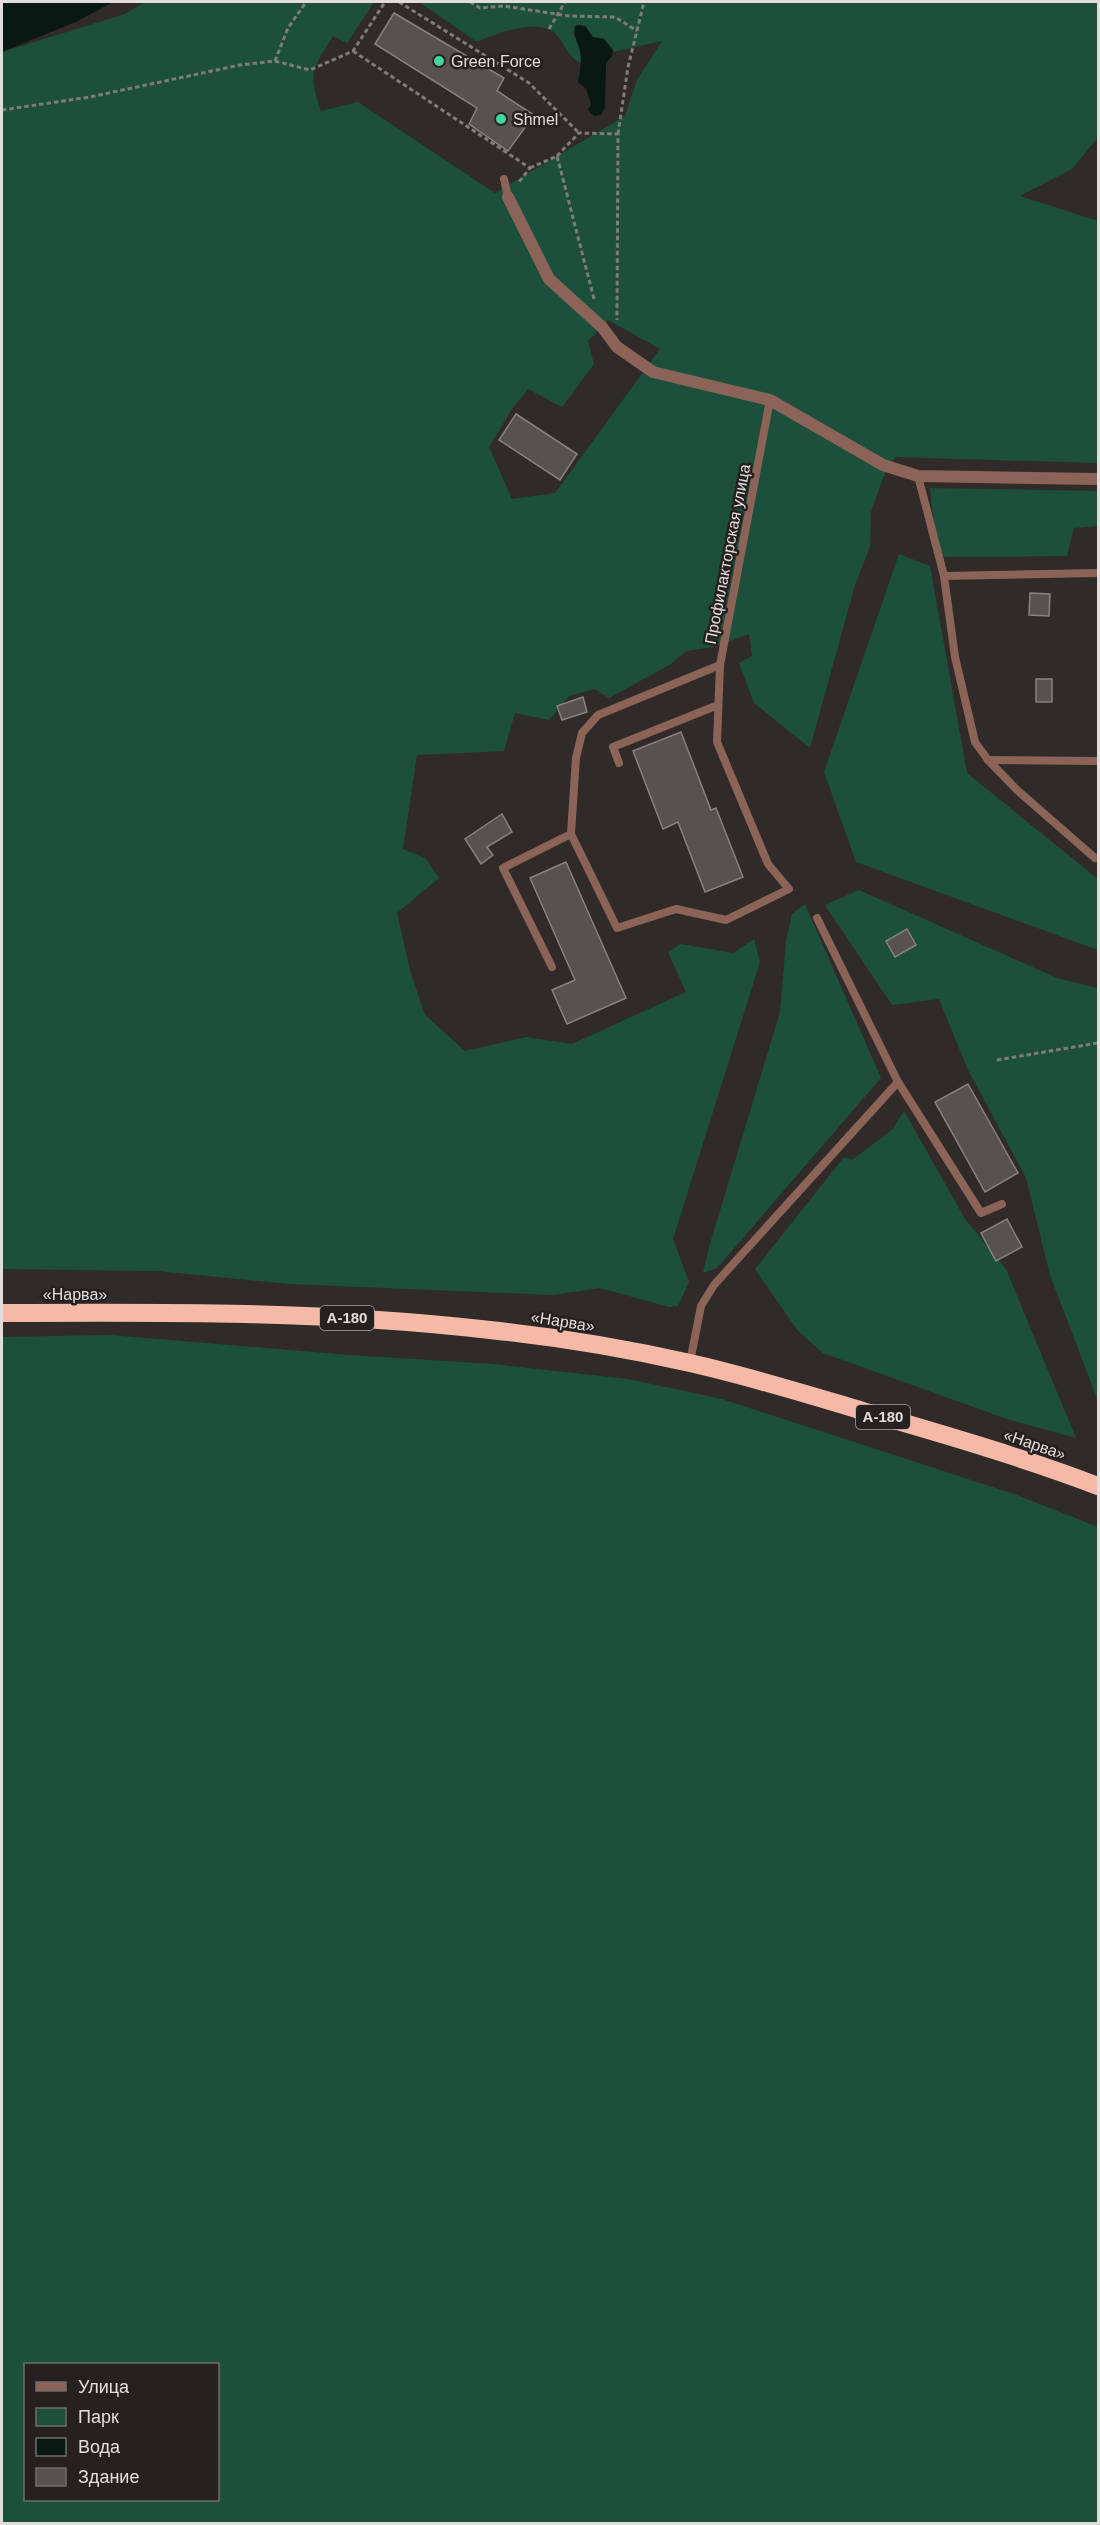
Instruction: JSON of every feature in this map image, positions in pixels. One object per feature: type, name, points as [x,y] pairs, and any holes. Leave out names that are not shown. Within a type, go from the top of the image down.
[{"type":"highway","name":"«Нарва»","points":[[2,1313],[343,1317],[491,1330],[580,1342],[690,1363],[962,1439],[1098,1486]]},
{"type":"street","points":[[508,197],[549,279],[602,327],[617,346],[653,372],[770,400],[883,465],[918,476],[1098,479]]},
{"type":"lane","points":[[504,178],[508,197]]},
{"type":"lane","name":"Профилакторская улица","points":[[571,834],[576,758],[582,733],[598,715],[720,665],[770,400]]},
{"type":"lane","points":[[918,476],[944,576],[955,657],[966,713],[975,742],[988,760],[1017,790],[1095,858]]},
{"type":"lane","points":[[944,576],[1098,573]]},
{"type":"lane","points":[[552,967],[503,868],[571,834],[617,928],[676,909],[726,921],[789,889],[768,864],[717,742],[720,665]]},
{"type":"lane","points":[[619,763],[613,747],[718,705]]},
{"type":"lane","points":[[988,760],[1098,762]]},
{"type":"lane","points":[[818,918],[898,1082],[981,1213],[1002,1204]]},
{"type":"lane","points":[[690,1363],[702,1306],[714,1284],[898,1082]]},
{"type":"path","points":[[275,61],[288,28],[306,2]]},
{"type":"path","points":[[2,110],[90,97],[275,61],[310,70],[353,51],[385,2]]},
{"type":"path","points":[[399,2],[529,83],[579,133],[618,134]]},
{"type":"path","points":[[470,2],[480,8],[504,6],[569,16],[615,17],[637,31]]},
{"type":"path","points":[[549,29],[565,2]]},
{"type":"path","points":[[617,346],[618,134],[628,67],[644,2]]},
{"type":"path","points":[[353,51],[530,168]]},
{"type":"path","points":[[508,197],[530,168],[557,156],[579,133]]},
{"type":"path","points":[[557,156],[602,327]]},
{"type":"path","points":[[997,1060],[1098,1043]]},
{"type":"green space","points":[[145,2],[374,2],[347,43],[333,36],[320,56],[314,72],[314,88],[321,111],[358,102],[495,193],[625,116],[637,80],[662,41],[613,52],[604,39],[593,37],[585,26],[573,32],[580,50],[582,64],[572,57],[559,37],[547,28],[516,28],[477,42],[419,2],[1098,2],[1098,137],[1072,169],[1020,196],[1098,221],[1098,463],[895,457],[884,475],[871,512],[870,547],[855,585],[810,748],[754,703],[739,663],[752,656],[749,634],[714,647],[686,651],[671,664],[609,698],[594,689],[569,696],[549,720],[515,713],[504,751],[417,755],[403,849],[425,858],[439,878],[397,913],[411,974],[425,1015],[465,1051],[526,1037],[572,1044],[686,992],[668,952],[681,944],[733,953],[754,939],[760,962],[673,1239],[689,1282],[678,1306],[669,1307],[600,1288],[553,1295],[290,1284],[157,1271],[2,1269],[2,52],[125,14]],"holes":[[[608,320],[660,349],[555,493],[512,499],[489,447],[512,409],[528,389],[562,407],[594,364],[588,341]]]},
{"type":"green space","points":[[930,488],[1098,491],[1098,526],[1074,528],[1067,556],[937,557]]},
{"type":"green space","points":[[899,554],[930,566],[967,773],[1098,879],[1098,950],[856,862],[824,772]]},
{"type":"green space","points":[[859,890],[1057,978],[1098,988],[1098,1401],[1050,1275],[1026,1178],[968,1070],[939,999],[892,1005],[825,905]]},
{"type":"green space","points":[[805,904],[881,1078],[717,1268],[703,1273],[780,1012],[786,941],[792,914]]},
{"type":"green space","points":[[904,1111],[965,1219],[1006,1269],[1076,1438],[1007,1419],[823,1353],[798,1331],[755,1269],[844,1157],[852,1160],[892,1130]]},
{"type":"green space","points":[[110,1335],[349,1355],[493,1364],[628,1379],[722,1399],[1014,1494],[1098,1527],[1098,2523],[2,2523],[2,1337]]},
{"type":"water","points":[[2,2],[113,2],[78,21],[2,52]]},
{"type":"water","points":[[575,26],[585,26],[593,37],[604,39],[613,50],[612,56],[606,63],[605,107],[601,115],[594,116],[588,110],[591,104],[586,89],[578,82],[581,55],[575,36]]},
{"type":"building","name":"Green Force","points":[[394,13],[504,78],[497,91],[534,115],[508,151],[469,124],[477,108],[375,44]]},
{"type":"building","points":[[516,414],[577,454],[560,480],[499,440]]},
{"type":"building","points":[[1030,593],[1050,594],[1049,616],[1029,615]]},
{"type":"building","points":[[1036,679],[1052,679],[1052,702],[1036,702]]},
{"type":"building","points":[[583,697],[587,712],[562,720],[557,706]]},
{"type":"building","points":[[681,732],[711,810],[716,808],[743,877],[705,892],[678,822],[663,829],[633,751]]},
{"type":"building","points":[[502,814],[512,832],[487,847],[493,855],[481,864],[465,839]]},
{"type":"building","points":[[566,862],[626,998],[567,1024],[552,990],[575,980],[530,878]]},
{"type":"building","points":[[907,929],[916,945],[895,957],[886,941]]},
{"type":"building","points":[[968,1084],[1018,1173],[985,1192],[935,1102]]},
{"type":"building","points":[[1007,1219],[1022,1247],[996,1261],[981,1233]]},
{"type":"place","name":"Green Force","points":[[439,61]]},
{"type":"place","name":"Shmel","points":[[501,119]]}]
